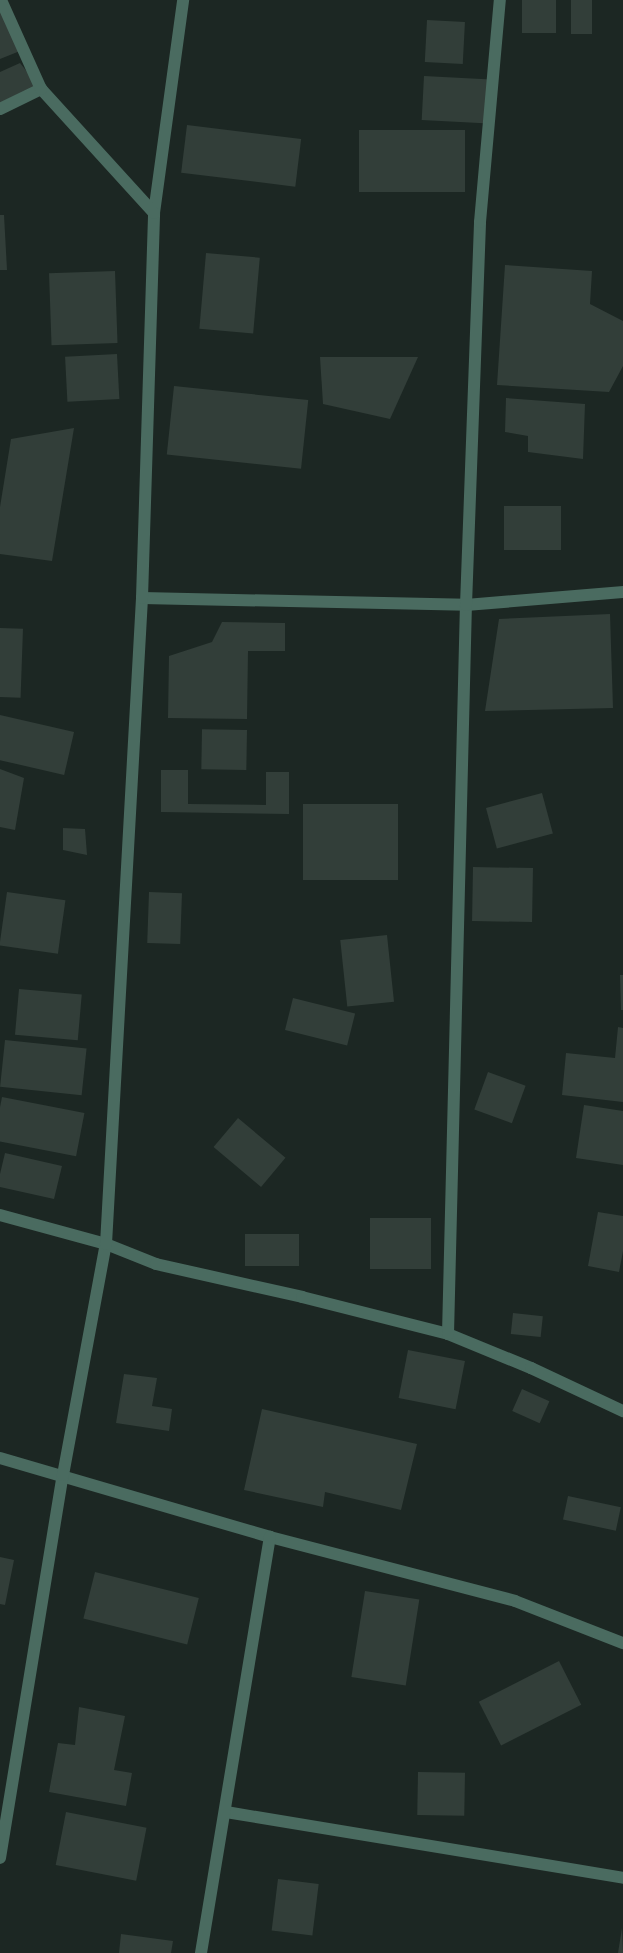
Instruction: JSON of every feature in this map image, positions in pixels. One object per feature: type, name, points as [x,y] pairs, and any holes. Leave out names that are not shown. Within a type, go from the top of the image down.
[{"type":"street","points":[[1,0],[41,90],[154,213]]},
{"type":"street","points":[[0,1858],[63,1475],[106,1244],[142,598],[154,213],[183,0]]},
{"type":"street","points":[[448,1334],[466,604],[480,222],[500,0]]},
{"type":"street","points":[[0,109],[41,90]]},
{"type":"street","points":[[142,598],[466,604],[623,592]]},
{"type":"street","points":[[0,1215],[106,1244],[156,1264],[302,1297],[448,1334],[531,1368],[623,1411]]},
{"type":"street","points":[[0,1458],[270,1537],[515,1601],[623,1643]]},
{"type":"street","points":[[201,1953],[226,1812],[270,1537]]},
{"type":"street","points":[[226,1812],[623,1878]]},
{"type":"building","points":[[522,0],[556,0],[556,33],[522,33]]},
{"type":"building","points":[[571,0],[592,0],[592,34],[571,34]]},
{"type":"building","points":[[0,4],[20,51],[0,59]]},
{"type":"building","points":[[427,20],[465,22],[463,64],[425,62]]},
{"type":"building","points":[[20,63],[41,89],[0,107],[0,72]]},
{"type":"building","points":[[424,76],[491,80],[489,123],[422,120]]},
{"type":"building","points":[[187,125],[301,139],[295,187],[181,173]]},
{"type":"building","points":[[359,130],[465,130],[465,192],[359,192]]},
{"type":"building","points":[[0,215],[4,215],[7,270],[0,270]]},
{"type":"building","points":[[206,253],[260,258],[253,333],[199,329]]},
{"type":"building","points":[[505,265],[592,271],[590,304],[623,321],[623,366],[609,392],[497,385]]},
{"type":"building","points":[[115,271],[118,343],[52,345],[49,273]]},
{"type":"building","points":[[117,354],[119,399],[67,402],[65,357]]},
{"type":"building","points":[[320,357],[418,357],[390,419],[323,404]]},
{"type":"building","points":[[174,386],[308,400],[301,469],[167,455]]},
{"type":"building","points":[[506,398],[585,404],[583,459],[528,452],[528,436],[505,432]]},
{"type":"building","points":[[74,428],[52,561],[0,554],[0,507],[11,439]]},
{"type":"building","points":[[504,506],[561,506],[561,550],[504,550]]},
{"type":"building","points":[[610,614],[613,708],[485,711],[499,619]]},
{"type":"building","points":[[222,622],[285,623],[285,651],[248,651],[247,719],[168,718],[169,656],[212,642]]},
{"type":"building","points":[[0,628],[23,629],[21,698],[0,697]]},
{"type":"building","points":[[0,715],[74,732],[64,775],[0,760]]},
{"type":"building","points":[[202,729],[247,730],[246,770],[201,769]]},
{"type":"building","points":[[0,769],[24,778],[15,830],[0,827]]},
{"type":"building","points":[[161,770],[188,770],[188,804],[266,805],[266,772],[289,772],[289,814],[161,812]]},
{"type":"building","points":[[542,793],[553,834],[497,849],[486,808]]},
{"type":"building","points":[[303,804],[398,804],[398,880],[303,880]]},
{"type":"building","points":[[63,828],[85,829],[87,855],[63,850]]},
{"type":"building","points":[[473,867],[533,868],[532,922],[472,921]]},
{"type":"building","points":[[7,892],[65,900],[58,954],[0,946]]},
{"type":"building","points":[[149,892],[182,893],[180,944],[147,943]]},
{"type":"building","points":[[387,935],[394,1002],[347,1007],[340,940]]},
{"type":"building","points":[[620,975],[623,975],[623,1010],[621,1010]]},
{"type":"building","points":[[19,989],[82,994],[78,1040],[15,1035]]},
{"type":"building","points":[[293,998],[355,1013],[347,1046],[285,1030]]},
{"type":"building","points":[[618,1027],[623,1028],[623,1102],[562,1095],[566,1053],[615,1058]]},
{"type":"building","points":[[5,1040],[87,1049],[82,1095],[0,1087]]},
{"type":"building","points":[[488,1072],[526,1086],[512,1123],[474,1110]]},
{"type":"building","points":[[2,1097],[84,1113],[76,1156],[0,1141],[0,1107]]},
{"type":"building","points":[[584,1105],[623,1111],[623,1165],[576,1158]]},
{"type":"building","points":[[238,1118],[285,1158],[261,1187],[214,1147]]},
{"type":"building","points":[[5,1153],[62,1166],[54,1199],[0,1187],[0,1174]]},
{"type":"building","points":[[598,1212],[623,1216],[623,1251],[619,1272],[588,1266]]},
{"type":"building","points":[[370,1218],[431,1218],[431,1269],[370,1269]]},
{"type":"building","points":[[245,1234],[299,1234],[299,1266],[245,1266]]},
{"type":"building","points":[[513,1313],[543,1316],[541,1337],[511,1334]]},
{"type":"building","points":[[408,1350],[465,1361],[456,1409],[399,1398]]},
{"type":"building","points":[[124,1374],[157,1378],[152,1406],[172,1409],[169,1431],[116,1423]]},
{"type":"building","points":[[522,1389],[549,1401],[540,1423],[512,1411]]},
{"type":"building","points":[[262,1409],[417,1444],[401,1510],[325,1492],[323,1507],[244,1490]]},
{"type":"building","points":[[568,1496],[621,1507],[616,1531],[563,1519]]},
{"type":"building","points":[[0,1557],[14,1560],[5,1605],[0,1604]]},
{"type":"building","points":[[95,1572],[199,1598],[187,1644],[83,1619]]},
{"type":"building","points":[[365,1591],[419,1600],[406,1686],[351,1677]]},
{"type":"building","points":[[559,1661],[581,1705],[501,1746],[479,1702]]},
{"type":"building","points":[[79,1707],[125,1716],[114,1770],[132,1773],[126,1806],[49,1792],[58,1743],[75,1745]]},
{"type":"building","points":[[418,1772],[465,1773],[464,1816],[417,1815]]},
{"type":"building","points":[[66,1812],[146,1828],[136,1881],[56,1865]]},
{"type":"building","points":[[278,1879],[319,1884],[312,1936],[272,1931]]},
{"type":"building","points":[[622,1928],[623,1953],[618,1953]]},
{"type":"building","points":[[121,1934],[173,1941],[171,1953],[119,1953]]}]
